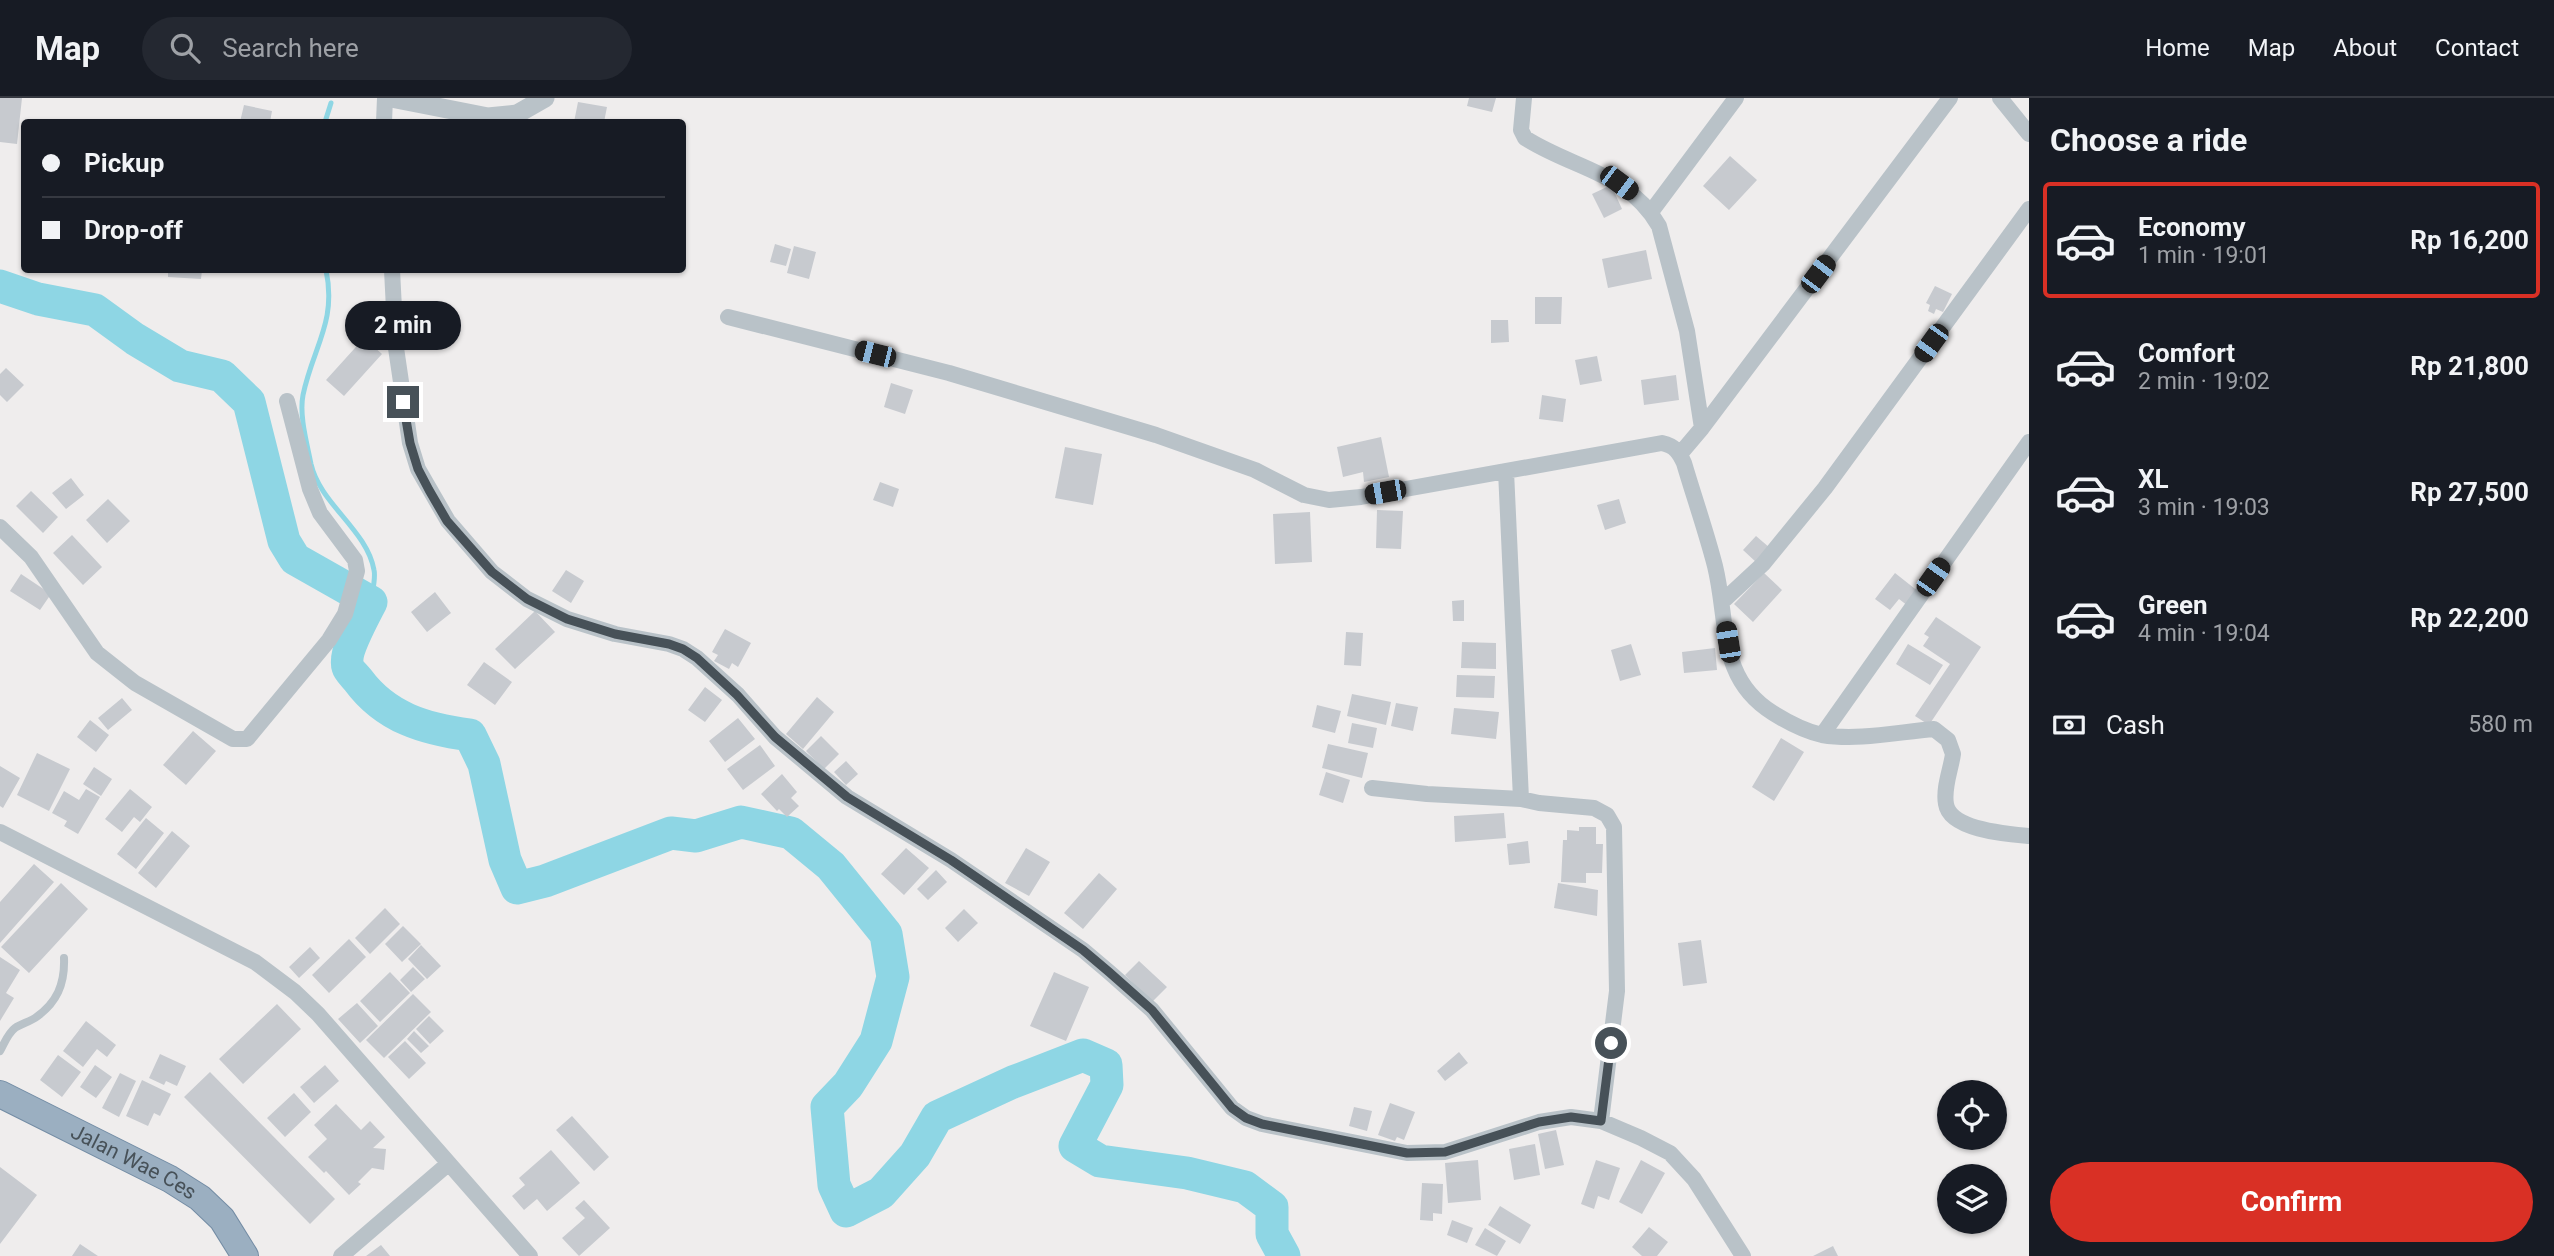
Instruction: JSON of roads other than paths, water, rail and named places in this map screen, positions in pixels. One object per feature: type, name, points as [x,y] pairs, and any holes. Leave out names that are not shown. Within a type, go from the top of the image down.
[{"type":"highway","name":"Jalan Wae Ces","points":[[0,1094],[170,1179],[200,1198],[222,1219],[245,1256]]},
{"type":"street","points":[[384,119],[385,98]]},
{"type":"street","points":[[391,98],[488,117],[517,114],[545,98]]},
{"type":"street","points":[[1524,98],[1521,130],[1525,138],[1619,183],[1651,212],[1659,226],[1687,331],[1702,428]]},
{"type":"street","points":[[1651,212],[1736,98]]},
{"type":"street","points":[[1680,454],[1950,98]]},
{"type":"street","points":[[2000,98],[2029,134]]},
{"type":"street","points":[[1722,602],[1763,564],[1825,488],[2029,209]]},
{"type":"street","points":[[392,273],[401,389],[410,443],[418,469],[447,521],[492,572],[527,599],[567,619],[615,634],[669,644],[697,658],[737,695],[775,737],[847,797],[962,867],[1083,950],[1152,1010],[1232,1108],[1246,1118],[1262,1124],[1407,1153],[1445,1152],[1539,1122],[1571,1117],[1601,1121],[1670,1153],[1694,1178],[1743,1256]]},
{"type":"street","points":[[728,317],[949,373],[1156,435],[1255,470],[1304,495],[1319,499],[1361,497],[1662,443],[1672,445],[1680,454],[1715,567],[1731,663],[1741,684],[1761,706],[1794,727],[1822,735],[1848,737],[1934,729],[1952,746],[1946,804],[1951,816],[1976,828],[2029,836]]},
{"type":"street","points":[[0,527],[31,557],[88,642],[115,669],[233,738],[247,739],[329,640],[345,614],[357,571],[355,560],[320,513],[310,489],[286,401]]},
{"type":"street","points":[[1822,735],[2029,442]]},
{"type":"street","points":[[1506,471],[1521,799]]},
{"type":"street","points":[[1372,788],[1521,799],[1565,807],[1594,808],[1607,815],[1615,827],[1617,991],[1601,1121]]},
{"type":"street","points":[[0,832],[256,962],[295,992],[318,1014],[530,1256]]},
{"type":"street","points":[[341,1256],[448,1164]]},
{"type":"lane","points":[[0,1051],[13,1030],[41,1013],[60,992],[65,974],[64,958]]},
{"type":"waterway","points":[[326,119],[331,103]]},
{"type":"waterway","points":[[326,273],[329,288],[326,320],[303,395],[303,421],[316,478],[370,556],[374,574],[371,602]]},
{"type":"waterway","points":[[0,286],[38,299],[95,310],[135,339],[180,366],[222,376],[249,402],[284,541],[295,559],[371,602],[348,653],[349,669],[369,693],[394,713],[422,725],[470,735],[484,764],[505,860],[517,888],[545,881],[671,833],[696,836],[741,822],[791,833],[831,866],[886,934],[893,977],[876,1041],[848,1085],[827,1107],[834,1185],[846,1211],[881,1193],[915,1155],[937,1117],[1013,1082],[1083,1055],[1106,1065],[1107,1085],[1075,1146],[1100,1161],[1187,1173],[1245,1187],[1272,1207],[1272,1234],[1284,1256]]}]
